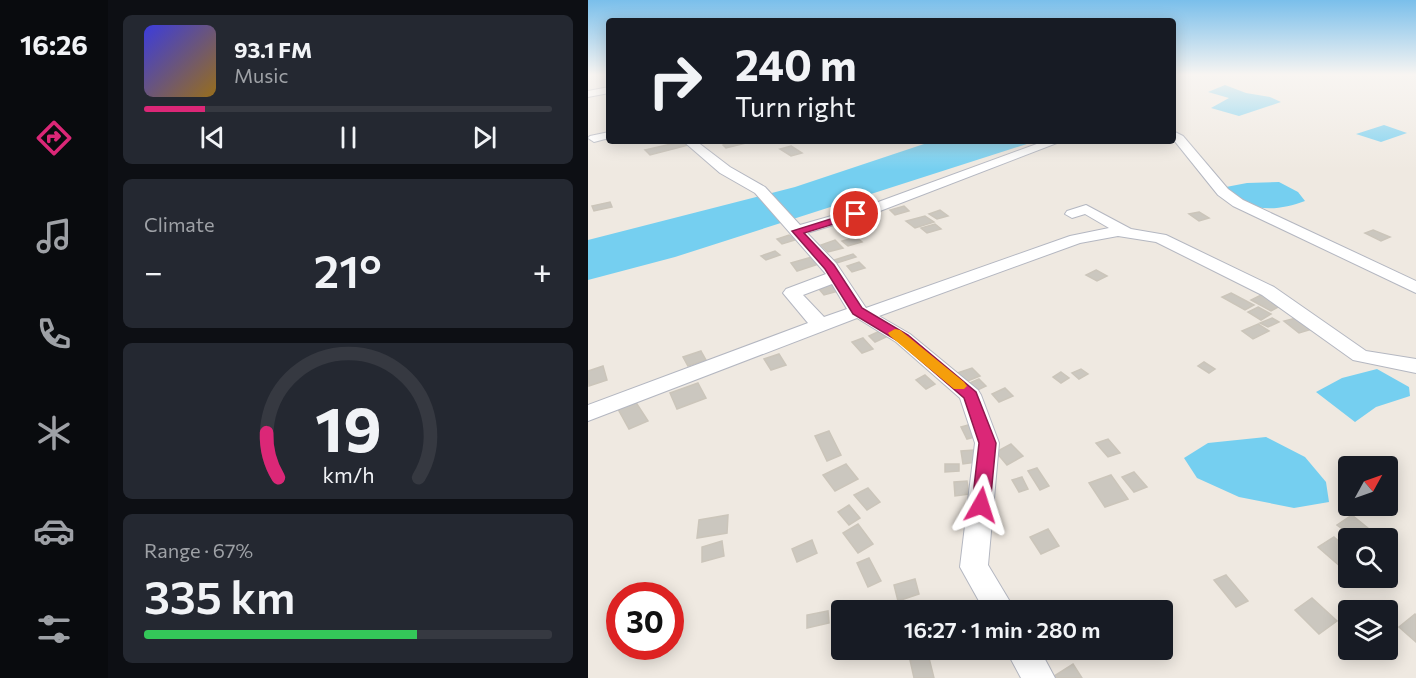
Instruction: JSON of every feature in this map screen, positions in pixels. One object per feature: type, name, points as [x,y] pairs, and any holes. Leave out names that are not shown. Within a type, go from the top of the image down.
[{"type":"street","points":[[594,138],[606,136]]},
{"type":"street","points":[[1176,136],[1222,192],[1238,203],[1416,288]]},
{"type":"street","points":[[693,144],[725,170],[760,189],[865,311],[903,338],[970,395],[987,443],[974,567],[993,600]]},
{"type":"street","points":[[794,228],[875,208],[1048,144]]},
{"type":"street","points":[[1072,214],[1086,209],[1125,231]]},
{"type":"street","points":[[588,413],[820,325],[1076,239],[1118,231],[1160,238],[1268,291],[1360,356],[1416,366]]},
{"type":"street","points":[[820,325],[792,293],[836,276]]},
{"type":"street","points":[[1028,660],[1039,678]]},
{"type":"water","points":[[1213,107],[1267,107],[1239,116],[1211,108]]},
{"type":"water","points":[[1384,125],[1407,133],[1381,142],[1356,134]]},
{"type":"water","points":[[924,144],[1027,144],[675,257],[588,280],[588,240],[795,187]]},
{"type":"water","points":[[1279,182],[1298,192],[1305,201],[1283,207],[1262,208],[1242,202],[1226,187],[1247,183]]},
{"type":"water","points":[[1377,369],[1409,387],[1410,396],[1376,407],[1355,422],[1316,392],[1342,378]]},
{"type":"water","points":[[1266,437],[1305,457],[1326,482],[1329,502],[1294,508],[1239,497],[1197,478],[1184,458],[1208,443]]},
{"type":"building","points":[[671,144],[692,144],[650,155],[645,150]]},
{"type":"building","points":[[726,144],[742,144],[726,148],[723,145]]},
{"type":"building","points":[[791,146],[802,153],[791,156],[780,149]]},
{"type":"building","points":[[610,202],[612,207],[594,211],[592,206]]},
{"type":"building","points":[[904,206],[909,211],[895,215],[890,210]]},
{"type":"building","points":[[940,210],[948,216],[937,219],[929,214]]},
{"type":"building","points":[[1199,212],[1209,218],[1199,221],[1189,214]]},
{"type":"building","points":[[925,216],[934,222],[915,228],[906,221]]},
{"type":"building","points":[[935,224],[941,229],[927,233],[921,228]]},
{"type":"building","points":[[1373,230],[1390,237],[1381,241],[1365,233]]},
{"type":"building","points":[[789,235],[795,240],[782,244],[777,239]]},
{"type":"building","points":[[856,237],[862,242],[848,246],[842,241]]},
{"type":"building","points":[[835,240],[843,248],[828,252],[821,245]]},
{"type":"building","points":[[775,251],[780,255],[766,260],[761,256]]},
{"type":"building","points":[[853,254],[856,257],[837,263],[834,260]]},
{"type":"building","points":[[815,256],[822,263],[797,271],[791,263]]},
{"type":"building","points":[[859,262],[865,268],[852,272],[847,266]]},
{"type":"building","points":[[1096,270],[1107,276],[1097,281],[1086,275]]},
{"type":"building","points":[[832,284],[838,291],[824,295],[819,289]]},
{"type":"building","points":[[1231,293],[1254,305],[1245,310],[1222,297]]},
{"type":"building","points":[[1263,294],[1282,305],[1271,311],[1251,300]]},
{"type":"building","points":[[1258,307],[1271,314],[1261,320],[1248,312]]},
{"type":"building","points":[[1304,316],[1319,327],[1299,333],[1284,321]]},
{"type":"building","points":[[1272,318],[1279,322],[1268,327],[1260,323]]},
{"type":"building","points":[[1258,324],[1269,331],[1253,339],[1242,331]]},
{"type":"building","points":[[880,331],[886,337],[875,342],[869,336]]},
{"type":"building","points":[[863,338],[873,349],[862,353],[852,342]]},
{"type":"building","points":[[701,351],[706,360],[688,366],[683,357]]},
{"type":"building","points":[[779,354],[786,365],[771,370],[764,359]]},
{"type":"building","points":[[1204,362],[1215,369],[1209,373],[1198,366]]},
{"type":"building","points":[[603,366],[607,380],[589,386],[588,371]]},
{"type":"building","points":[[972,368],[980,376],[965,382],[957,373]]},
{"type":"building","points":[[1081,369],[1088,374],[1079,379],[1072,373]]},
{"type":"building","points":[[1061,372],[1069,378],[1061,383],[1053,377]]},
{"type":"building","points":[[925,375],[935,384],[926,389],[916,380]]},
{"type":"building","points":[[979,379],[986,386],[971,393],[965,385]]},
{"type":"building","points":[[698,383],[706,398],[677,409],[670,393]]},
{"type":"building","points":[[1005,388],[1013,396],[999,402],[992,394]]},
{"type":"building","points":[[635,401],[648,421],[629,429],[618,409]]},
{"type":"building","points":[[972,424],[978,436],[967,439],[961,427]]},
{"type":"building","points":[[829,431],[841,455],[827,461],[815,436]]},
{"type":"building","points":[[1108,439],[1120,453],[1108,457],[1096,443]]},
{"type":"building","points":[[1011,444],[1023,456],[1007,465],[996,452]]},
{"type":"building","points":[[974,450],[976,462],[963,464],[961,451]]},
{"type":"building","points":[[846,464],[858,479],[835,491],[823,475]]},
{"type":"building","points":[[945,464],[959,464],[959,471],[945,472]]},
{"type":"building","points":[[1037,468],[1049,486],[1040,490],[1028,471]]},
{"type":"building","points":[[1134,472],[1147,487],[1134,492],[1122,477]]},
{"type":"building","points":[[1111,475],[1128,499],[1105,507],[1089,483]]},
{"type":"building","points":[[1022,477],[1028,489],[1019,492],[1012,480]]},
{"type":"building","points":[[967,481],[969,494],[955,496],[954,482]]},
{"type":"building","points":[[868,488],[880,502],[867,510],[854,495]]},
{"type":"building","points":[[849,505],[860,518],[849,525],[838,512]]},
{"type":"building","points":[[728,515],[727,533],[697,538],[699,520]]},
{"type":"building","points":[[1353,516],[1368,528],[1341,528],[1337,525]]},
{"type":"building","points":[[858,524],[873,544],[858,553],[843,533]]},
{"type":"building","points":[[1048,529],[1059,546],[1041,554],[1030,537]]},
{"type":"building","points":[[1334,537],[1338,540],[1338,564],[1318,547]]},
{"type":"building","points":[[812,540],[817,553],[797,562],[792,549]]},
{"type":"building","points":[[722,541],[724,556],[702,562],[702,547]]},
{"type":"building","points":[[869,558],[881,581],[868,587],[857,563]]},
{"type":"building","points":[[1226,575],[1248,601],[1236,607],[1214,580]]},
{"type":"building","points":[[915,579],[919,594],[898,600],[894,585]]},
{"type":"building","points":[[1312,598],[1337,621],[1319,634],[1295,610]]},
{"type":"building","points":[[828,611],[829,623],[807,628],[807,615]]},
{"type":"building","points":[[1416,615],[1416,642],[1399,627]]},
{"type":"building","points":[[910,660],[930,660],[934,678],[914,678]]},
{"type":"building","points":[[1073,664],[1082,678],[1051,678]]},
{"type":"slow traffic","points":[[895,333],[959,386]]},
{"type":"route","points":[[856,214],[797,231],[830,267],[858,311],[903,338],[970,395],[987,443],[981,505]]}]
